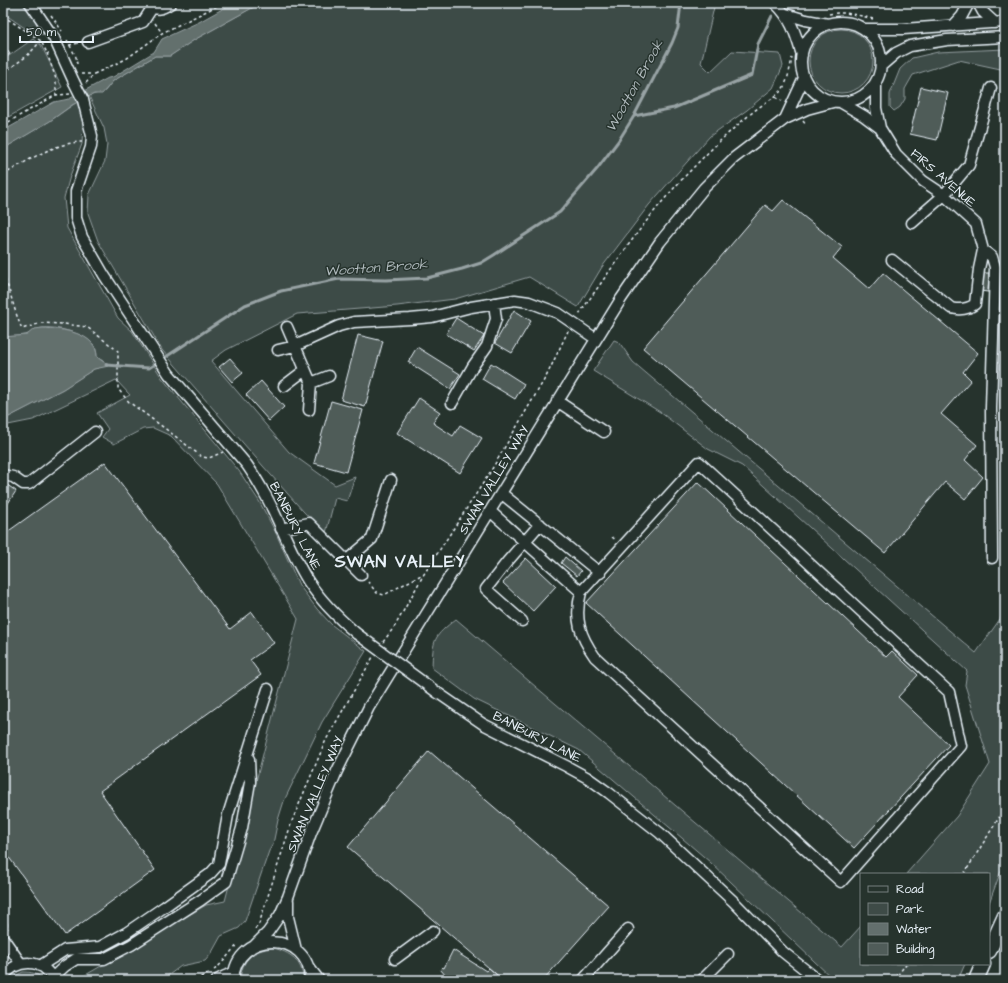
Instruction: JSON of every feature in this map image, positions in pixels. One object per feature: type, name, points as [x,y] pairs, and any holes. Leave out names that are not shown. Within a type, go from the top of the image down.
[{"type":"highway","points":[[990,949],[1005,916]]},
{"type":"highway","points":[[976,980],[983,965]]},
{"type":"street","name":"BANBURY LANE","points":[[30,3],[54,38],[78,84],[90,124],[92,143],[76,191],[75,210],[82,237],[104,275],[169,374],[247,465],[257,480],[282,529],[292,553],[308,581],[323,602],[357,634],[483,724],[588,778],[609,793],[660,833],[783,952],[818,980]]},
{"type":"street","points":[[88,42],[143,22],[149,9],[158,9],[171,3]]},
{"type":"street","points":[[775,3],[786,14],[794,30],[802,55]]},
{"type":"street","points":[[953,26],[962,16],[969,3]]},
{"type":"street","points":[[978,3],[983,12],[1000,22]]},
{"type":"street","points":[[786,14],[818,23],[829,24],[842,22],[853,24],[864,29],[873,37],[879,47],[881,66],[876,82],[862,97],[851,101],[836,102],[818,95],[810,88],[804,78],[801,67],[805,44],[820,28],[829,24]]},
{"type":"street","points":[[864,29],[903,29],[1000,22]]},
{"type":"street","points":[[881,66],[896,53],[910,46],[948,40],[1005,37]]},
{"type":"street","name":"SWAN VALLEY WAY","points":[[785,119],[804,78]]},
{"type":"street","name":"FIRS AVENUE","points":[[876,82],[876,108],[880,128],[896,154],[923,181],[944,195],[976,224],[983,250]]},
{"type":"street","points":[[912,223],[944,195],[969,166],[991,88]]},
{"type":"street","name":"SWAN VALLEY WAY","points":[[233,977],[240,957],[268,932],[280,915],[288,898],[311,833],[336,771],[369,706],[557,401],[621,299],[660,242],[704,188],[734,158],[785,119],[807,109],[836,102]]},
{"type":"street","name":"FIRS AVENUE","points":[[836,102],[864,116],[880,128]]},
{"type":"street","points":[[892,260],[945,304],[958,310],[975,304],[983,250],[992,257],[995,267],[991,408],[992,558]]},
{"type":"street","points":[[278,350],[296,346],[338,326],[354,322],[432,317],[471,307],[515,300],[529,302],[558,313],[596,339]]},
{"type":"street","points":[[452,403],[473,366],[487,346],[496,319],[494,303]]},
{"type":"street","points":[[288,327],[311,384],[308,410]]},
{"type":"street","points":[[284,386],[305,370]]},
{"type":"street","points":[[311,384],[330,376]]},
{"type":"street","points":[[557,401],[604,432]]},
{"type":"street","points":[[3,475],[12,477],[23,484],[29,484],[95,432]]},
{"type":"street","points":[[699,462],[949,692],[961,746],[841,882],[595,657],[585,643],[581,632],[578,605],[581,592],[600,573],[699,462]]},
{"type":"street","points":[[347,560],[372,538],[391,480]]},
{"type":"street","points":[[501,494],[600,573]]},
{"type":"street","points":[[490,511],[581,592]]},
{"type":"street","points":[[282,529],[309,523],[361,575]]},
{"type":"street","points":[[522,621],[486,589],[540,524]]},
{"type":"street","points":[[40,966],[65,950],[100,947],[126,933],[210,874],[218,864],[228,815],[268,689]]},
{"type":"street","points":[[3,977],[14,966],[30,963],[40,966],[47,971],[53,979],[65,966],[76,959],[104,959],[131,945],[226,882],[242,828],[250,782],[248,753]]},
{"type":"street","name":"SWAN VALLEY WAY","points":[[288,898],[288,917],[296,950]]},
{"type":"street","points":[[583,980],[628,929]]},
{"type":"street","points":[[395,959],[433,931]]},
{"type":"street","points":[[6,934],[21,964]]},
{"type":"street","points":[[255,945],[266,942],[286,944],[296,950],[319,980]]},
{"type":"street","points":[[702,980],[728,954]]},
{"type":"street","points":[[307,965],[310,980]]},
{"type":"street","points":[[217,980],[224,976],[233,977]]},
{"type":"path","points":[[78,84],[94,74],[126,59],[162,33],[223,3]]},
{"type":"path","points":[[149,9],[162,33]]},
{"type":"path","points":[[3,16],[41,41],[27,56],[3,73]]},
{"type":"path","points":[[47,54],[56,79],[56,95]]},
{"type":"path","points":[[3,125],[56,95],[72,93]]},
{"type":"path","points":[[3,175],[39,154],[53,148],[78,142],[92,143]]},
{"type":"path","points":[[3,274],[8,285],[16,316],[22,329],[41,323],[87,327],[118,351],[118,389],[129,402],[202,457],[209,458],[228,450],[231,447]]},
{"type":"path","points":[[361,575],[377,593],[384,595],[424,574]]},
{"type":"path","points":[[965,873],[1005,808]]},
{"type":"path","points":[[3,905],[6,934]]},
{"type":"path","points":[[894,980],[905,965]]},
{"type":"green space","points":[[3,3],[21,3],[28,10],[44,34],[35,35],[3,13]]},
{"type":"green space","points":[[261,3],[715,3],[701,63],[710,72],[732,51],[780,54],[783,66],[773,88],[747,110],[710,136],[649,205],[602,267],[578,307],[529,277],[455,299],[397,306],[297,314],[226,350],[211,361],[289,452],[335,485],[355,477],[347,501],[335,498],[326,533],[321,530],[303,511],[162,350],[98,241],[88,213],[89,195],[105,161],[107,144],[104,128],[89,96],[105,91],[113,81],[155,56],[170,56],[194,40]]},
{"type":"green space","points":[[841,29],[859,35],[867,43],[873,61],[867,79],[859,87],[841,93],[823,87],[815,79],[809,61],[815,43],[823,35]]},
{"type":"green space","points":[[33,39],[41,45],[62,87],[3,120],[3,60]]},
{"type":"green space","points":[[1005,49],[1005,70],[959,60],[913,75],[905,89],[905,99],[900,107],[894,111],[890,107],[890,94],[900,69],[912,58],[938,52]]},
{"type":"green space","points":[[77,102],[83,123],[82,144],[70,176],[64,198],[67,228],[118,318],[132,331],[162,378],[239,471],[259,501],[275,531],[299,585],[317,609],[332,625],[366,651],[322,722],[284,801],[273,844],[269,851],[245,921],[239,928],[221,936],[211,954],[205,961],[181,966],[162,980],[77,980],[206,905],[225,901],[298,619],[217,484],[171,436],[153,428],[143,429],[114,444],[102,437],[108,429],[97,413],[130,395],[116,380],[33,420],[3,426],[3,420],[63,389],[94,369],[109,365],[97,357],[94,345],[84,337],[70,331],[55,328],[42,328],[25,335],[3,337],[3,149],[50,121]]},
{"type":"green space","points":[[1005,220],[1005,544],[1003,527],[998,348]]},
{"type":"green space","points":[[614,340],[619,342],[633,362],[976,653],[1005,612],[1005,860],[990,900],[990,873],[907,873],[957,816],[990,764],[965,685],[967,671],[742,466],[708,449],[660,412],[593,371]]},
{"type":"green space","points":[[456,619],[842,947],[860,927],[860,965],[965,965],[958,980],[834,980],[710,862],[579,750],[474,699],[432,668],[434,644],[443,630]]},
{"type":"green space","points":[[273,948],[285,952],[294,958],[301,968],[303,980],[240,980],[243,966],[254,953]]},
{"type":"green space","points":[[23,972],[34,973],[43,980],[12,980]]},
{"type":"water","points":[[233,3],[261,3],[194,40],[170,56],[155,56],[113,81],[102,94],[94,94],[72,105],[50,121],[3,149],[3,131],[54,102],[69,99],[108,78],[113,77],[154,52],[162,39],[199,22]]},
{"type":"water","points":[[34,329],[59,329],[85,337],[91,342],[97,357],[109,366],[94,369],[63,389],[3,420],[3,337],[27,335]]},
{"type":"building","points":[[3,45],[10,54],[3,58]]},
{"type":"building","points":[[921,87],[948,93],[937,140],[910,134]]},
{"type":"building","points":[[783,200],[842,247],[833,258],[869,289],[883,273],[978,353],[963,372],[971,380],[941,414],[977,445],[965,460],[983,477],[965,499],[945,482],[885,553],[643,348],[765,205],[773,211]]},
{"type":"building","points":[[982,273],[989,273],[988,292],[980,291]]},
{"type":"building","points":[[514,310],[531,321],[512,353],[495,343]]},
{"type":"building","points":[[456,318],[484,336],[474,351],[446,334]]},
{"type":"building","points":[[358,335],[383,341],[365,407],[341,400]]},
{"type":"building","points":[[417,347],[460,374],[450,389],[408,362]]},
{"type":"building","points":[[230,358],[243,373],[232,382],[219,367]]},
{"type":"building","points":[[491,363],[524,384],[515,399],[482,379]]},
{"type":"building","points":[[261,381],[284,407],[269,421],[246,395]]},
{"type":"building","points":[[419,398],[440,412],[433,423],[453,436],[460,425],[482,438],[460,473],[397,433]]},
{"type":"building","points":[[331,401],[363,410],[346,472],[314,463]]},
{"type":"building","points":[[105,462],[230,629],[252,612],[274,643],[250,660],[261,675],[100,791],[155,870],[65,935],[3,849],[3,535]]},
{"type":"building","points":[[3,482],[16,491],[3,511]]},
{"type":"building","points":[[698,482],[886,657],[892,651],[918,675],[898,697],[949,745],[854,848],[586,603]]},
{"type":"building","points":[[565,557],[581,571],[577,576],[561,563]]},
{"type":"building","points":[[526,558],[556,586],[533,611],[503,583]]},
{"type":"building","points":[[429,751],[609,906],[543,980],[503,980],[348,847]]},
{"type":"building","points":[[453,950],[486,971],[489,968],[498,976],[496,980],[443,980],[447,977],[440,969],[442,967],[444,968]]},
{"type":"waterway","name":"Wootton Brook","points":[[106,365],[149,368],[245,305],[281,291],[339,279],[386,280],[427,278],[481,263],[494,255],[560,212],[597,169],[619,140],[634,116],[672,43],[678,28],[681,3]]},
{"type":"waterway","points":[[634,116],[674,108],[752,75],[758,44],[772,16]]},
{"type":"district","name":"SWAN VALLEY","points":[[400,562]]}]
